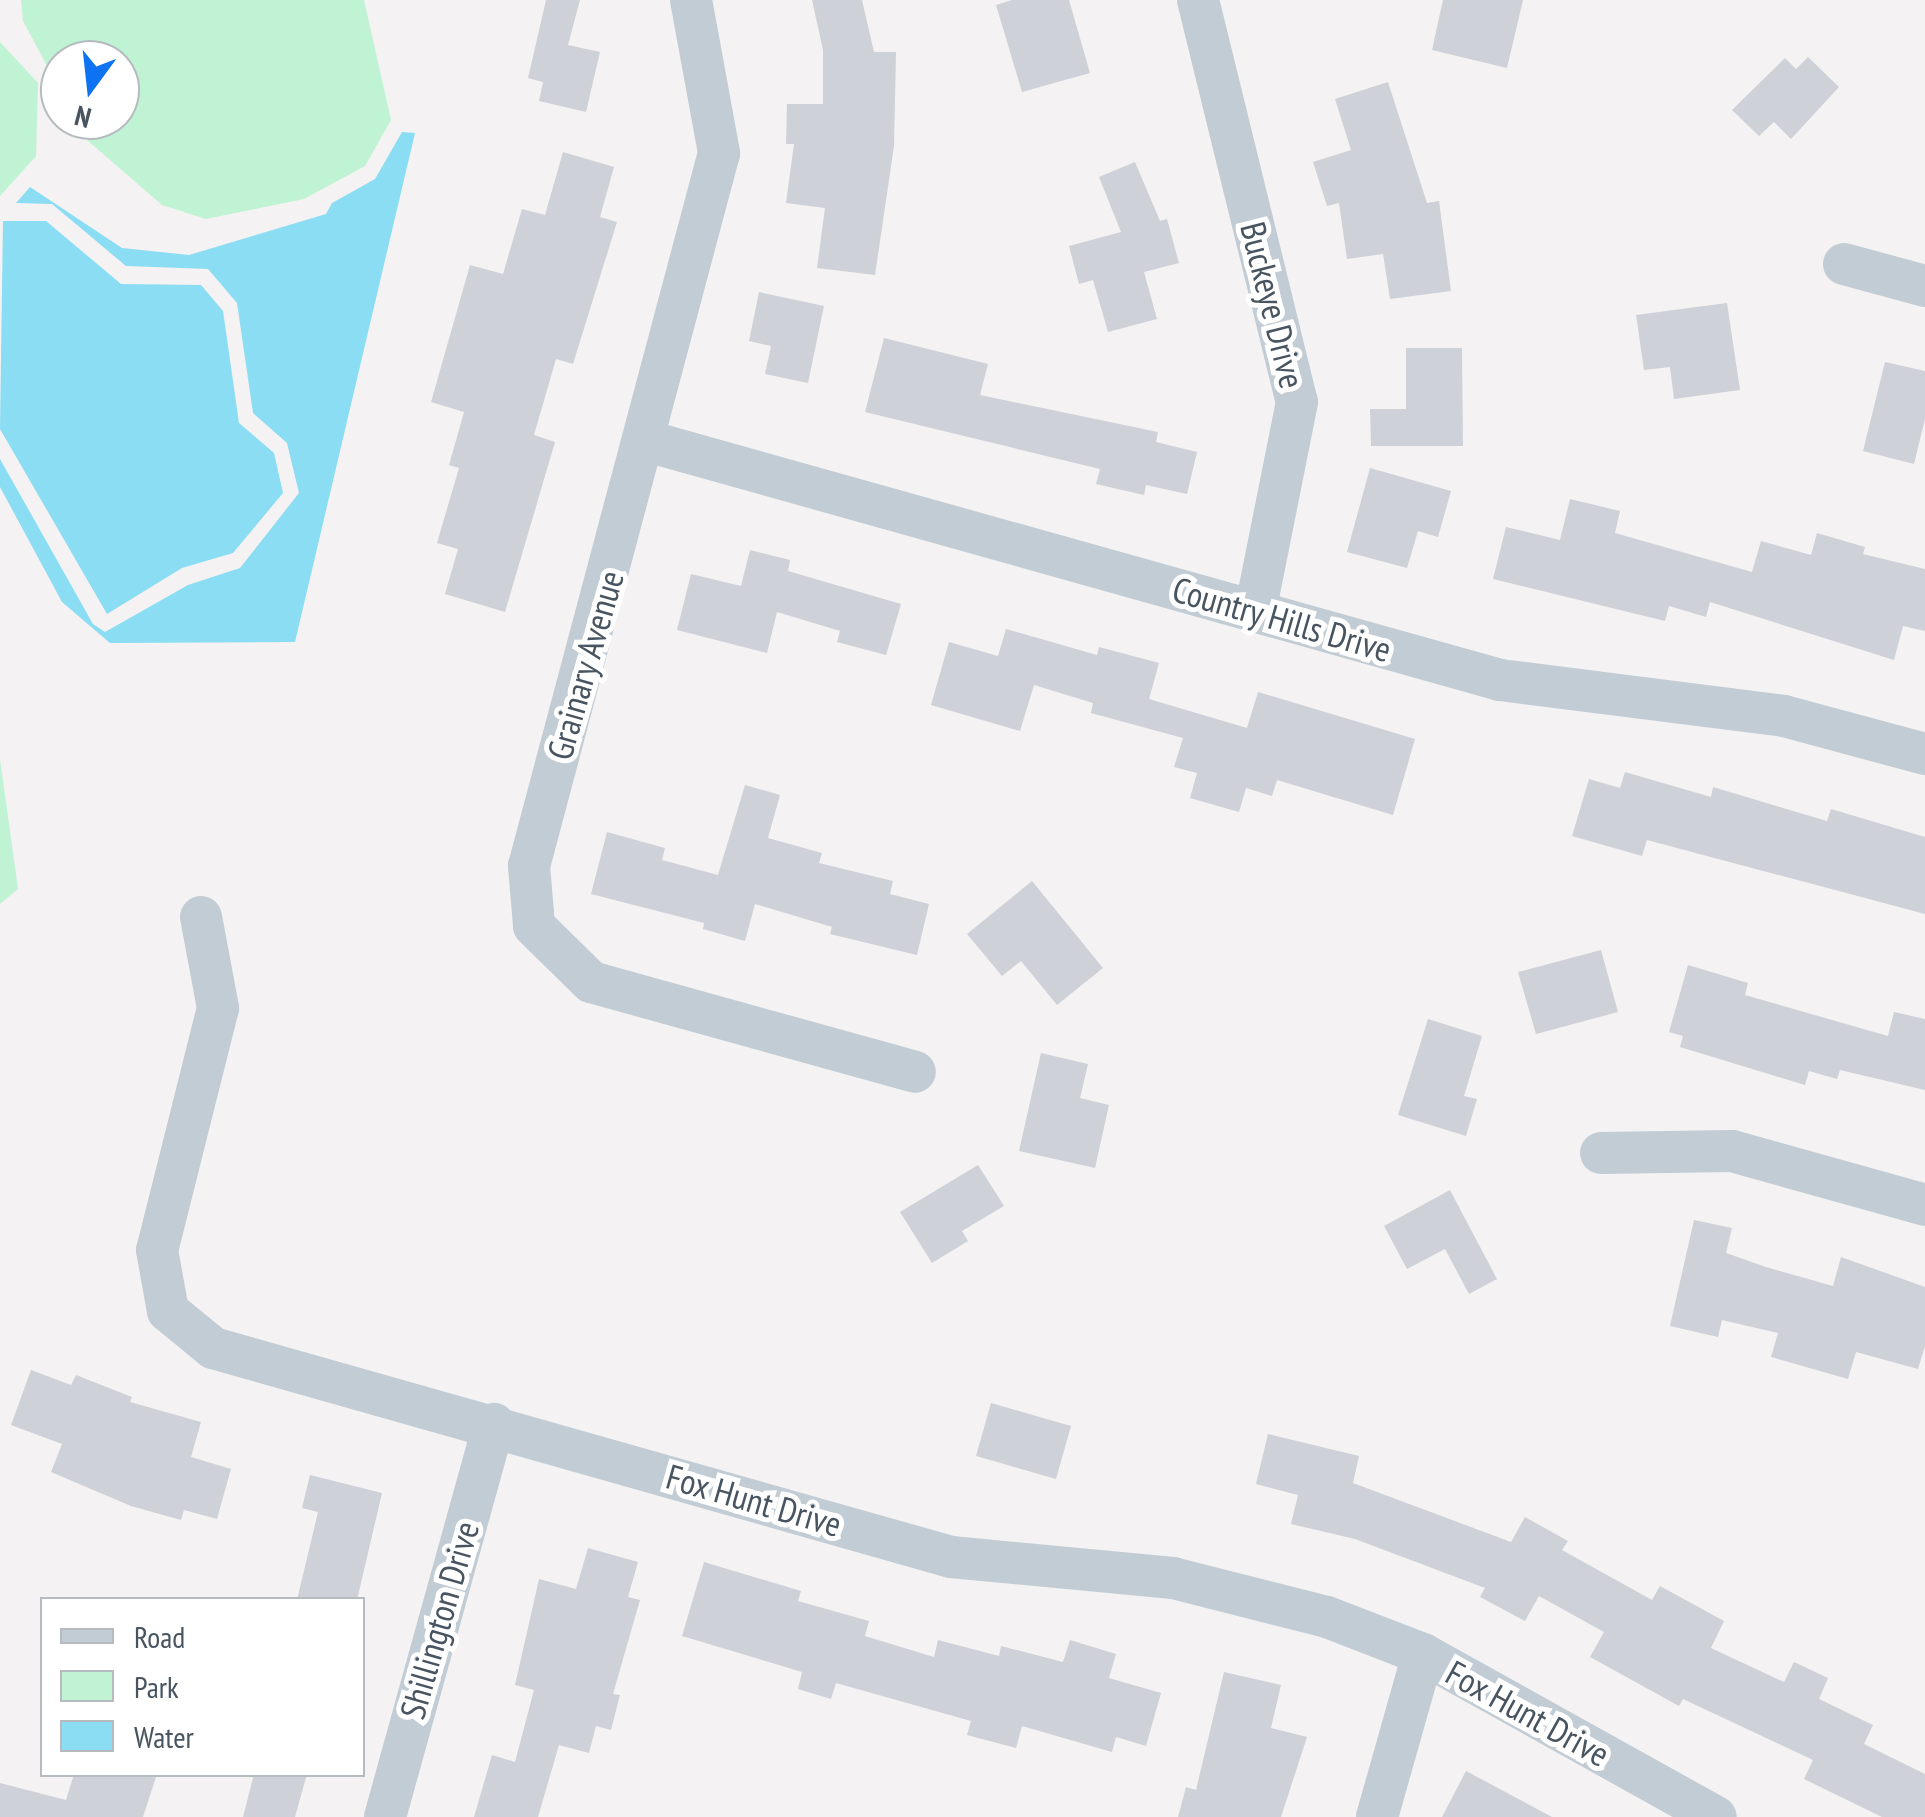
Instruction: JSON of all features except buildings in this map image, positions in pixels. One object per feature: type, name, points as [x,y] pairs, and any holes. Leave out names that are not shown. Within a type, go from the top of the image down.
[{"type":"street","name":"Grainary Avenue","points":[[692,0],[719,152],[647,441],[529,866],[534,926],[591,982],[914,1072]]},
{"type":"street","name":"Buckeye Drive","points":[[1206,2],[1297,402],[1254,612]]},
{"type":"street","points":[[1844,264],[1925,286]]},
{"type":"street","name":"Country Hills Drive","points":[[647,441],[1500,680],[1784,716],[1925,754]]},
{"type":"street","name":"Fox Hunt Drive","points":[[201,916],[218,1008],[157,1250],[168,1311],[213,1348],[494,1424],[951,1558],[1173,1578],[1327,1616],[1423,1654],[1716,1817]]},
{"type":"street","points":[[1602,1153],[1732,1151],[1925,1205]]},
{"type":"street","name":"Shillington Drive","points":[[385,1817],[494,1424]]},
{"type":"street","points":[[1377,1817],[1423,1654]]},
{"type":"green space","points":[[21,0],[364,0],[391,120],[365,166],[304,199],[206,219],[162,205],[87,140],[140,140],[140,40],[40,40],[40,53],[23,21]]},
{"type":"green space","points":[[0,42],[38,83],[36,156],[0,196]]},
{"type":"green space","points":[[0,759],[18,889],[0,904]]},
{"type":"water","points":[[402,132],[415,133],[295,642],[110,643],[62,602],[0,487],[0,459],[93,624],[105,632],[188,585],[240,568],[299,493],[287,443],[253,413],[237,303],[208,269],[126,266],[52,204],[16,203],[30,187],[122,248],[189,255],[326,214],[332,203],[375,179]]},
{"type":"water","points":[[3,221],[46,221],[121,284],[201,285],[223,311],[239,423],[274,453],[283,493],[233,553],[182,568],[107,614],[0,429]]}]
